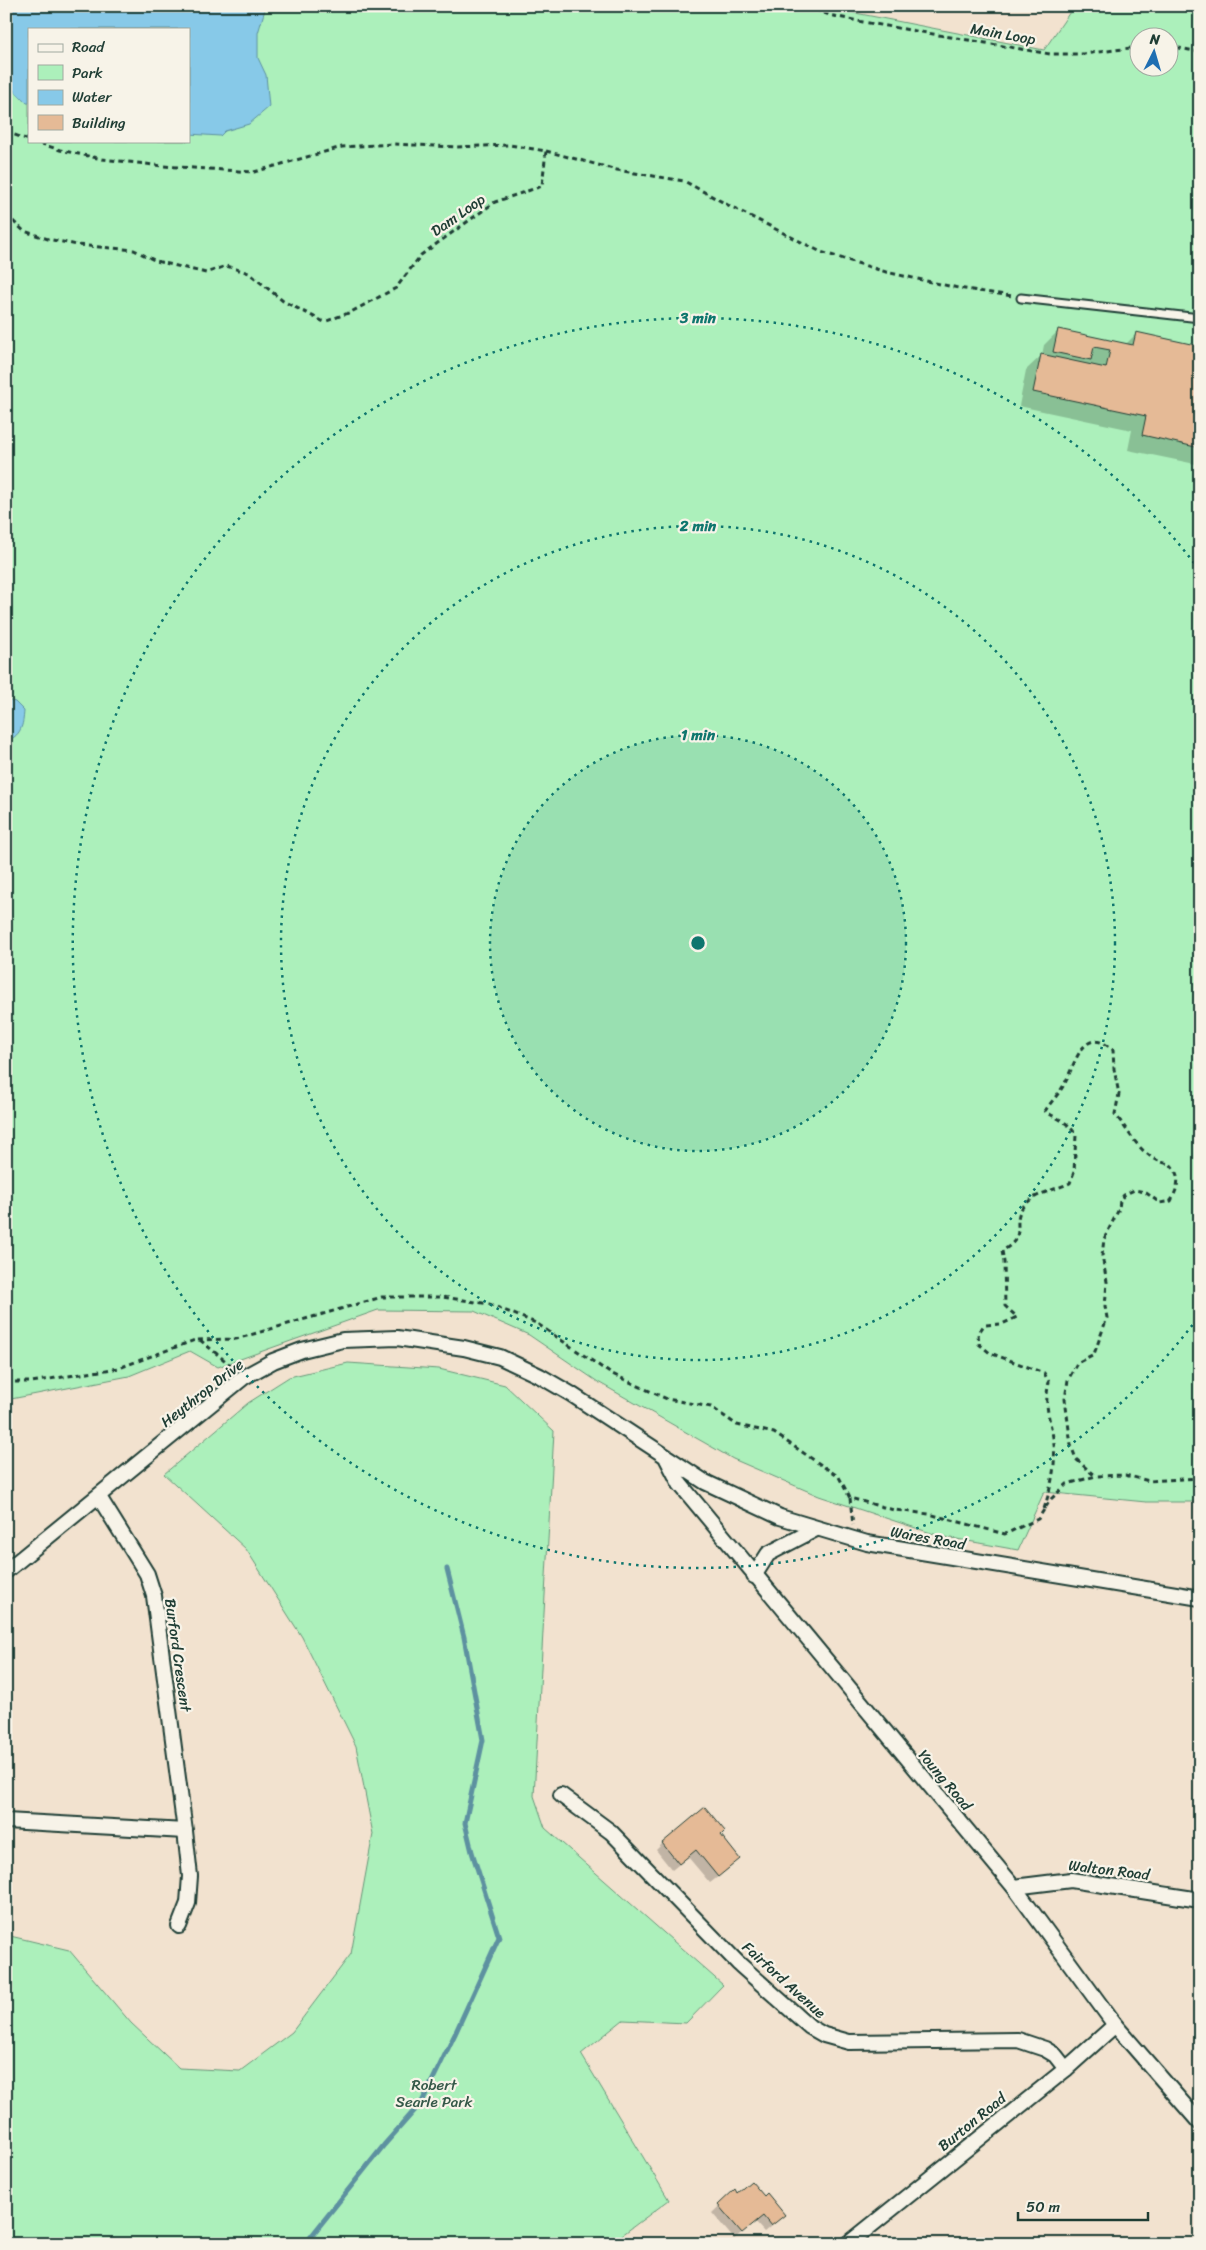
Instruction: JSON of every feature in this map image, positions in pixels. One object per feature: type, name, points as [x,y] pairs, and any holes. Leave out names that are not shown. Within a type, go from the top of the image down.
[{"type":"street","name":"Heythrop Drive","points":[[6,1571],[244,1377],[273,1361],[302,1350],[343,1340],[397,1338],[464,1348],[500,1357],[540,1376],[571,1394],[667,1458]]},
{"type":"street","name":"Wares Road","points":[[667,1458],[705,1482],[741,1500],[780,1517],[854,1540],[918,1553],[1200,1598]]},
{"type":"street","name":"Young Road","points":[[667,1458],[680,1484],[754,1576],[1014,1887],[1115,2025],[1200,2122]]},
{"type":"street","name":"Burford Crescent","points":[[99,1497],[147,1574],[154,1596],[185,1831],[189,1885],[188,1903],[179,1926]]},
{"type":"street","points":[[754,1576],[768,1554],[816,1529]]},
{"type":"street","name":"Fairford Avenue","points":[[561,1795],[611,1832],[738,1963],[810,2027],[824,2035],[849,2042],[1018,2040],[1045,2049],[1055,2055],[1066,2069]]},
{"type":"street","points":[[6,1821],[185,1831]]},
{"type":"street","name":"Walton Road","points":[[1014,1887],[1071,1880],[1200,1900]]},
{"type":"street","name":"Burton Road","points":[[848,2244],[1066,2069],[1115,2025]]},
{"type":"lane","points":[[1021,298],[1200,318]]},
{"type":"path","name":"Main Loop","points":[[807,6],[829,15],[863,22],[1050,54],[1084,54],[1128,49]]},
{"type":"path","points":[[1178,48],[1200,52]]},
{"type":"path","points":[[6,132],[28,140]]},
{"type":"path","points":[[36,142],[60,150],[102,159],[163,166],[254,172],[342,147],[394,144],[456,147],[510,145],[546,151],[617,170],[684,181],[728,206],[822,252],[886,272],[958,288],[1021,298]]},
{"type":"path","name":"Dam Loop","points":[[6,215],[24,232],[48,239],[77,245],[134,250],[156,261],[206,273],[226,266],[234,268],[249,274],[283,301],[324,322],[351,312],[396,288],[421,255],[495,202],[542,186],[546,151]]},
{"type":"path","points":[[1043,1512],[1054,1479],[1054,1444],[1045,1398],[1049,1382],[1044,1373],[990,1353],[979,1344],[978,1334],[984,1325],[1002,1324],[1017,1317],[1004,1306],[1004,1262],[1002,1251],[1012,1245],[1019,1231],[1018,1221],[1021,1210],[1030,1200],[1070,1183],[1074,1172],[1076,1135],[1065,1121],[1045,1111],[1063,1088],[1078,1051],[1095,1042],[1105,1043],[1113,1050],[1114,1069],[1119,1094],[1115,1114],[1136,1144],[1159,1163],[1170,1164],[1179,1177],[1178,1186],[1171,1201],[1160,1203],[1146,1192],[1140,1190],[1134,1190],[1124,1195],[1120,1200],[1119,1209],[1104,1239],[1102,1256],[1107,1282],[1105,1326],[1097,1341],[1094,1354],[1077,1364],[1068,1380],[1065,1399],[1071,1445],[1076,1459],[1096,1476]]},
{"type":"path","points":[[200,1340],[244,1377]]},
{"type":"path","points":[[850,1498],[854,1540]]},
{"type":"green space","points":[[6,6],[828,6],[835,9],[1044,50],[1074,6],[1200,6],[1200,1502],[1146,1502],[1044,1492],[1018,1550],[940,1536],[819,1496],[733,1459],[598,1382],[529,1335],[474,1311],[378,1310],[218,1367],[190,1351],[129,1376],[6,1400]]},
{"type":"green space","name":"Robert Searle Park","points":[[348,1363],[439,1369],[505,1385],[554,1431],[534,1796],[545,1828],[723,1985],[686,2023],[623,2020],[581,2054],[669,2200],[610,2244],[6,2244],[6,1935],[69,1950],[131,2023],[179,2068],[240,2071],[292,2032],[351,1954],[373,1834],[356,1746],[302,1637],[246,1549],[164,1474],[248,1403],[289,1377]]},
{"type":"water","points":[[6,6],[266,6],[258,33],[258,58],[266,75],[269,107],[249,124],[225,131],[220,136],[190,134],[190,28],[28,28],[28,103],[6,83]]},
{"type":"water","points":[[6,699],[15,702],[24,711],[20,730],[15,736],[6,741]]},
{"type":"building","points":[[1058,329],[1133,345],[1136,332],[1200,346],[1200,448],[1142,435],[1146,416],[1033,392],[1041,354],[1106,368],[1110,350],[1094,347],[1091,360],[1053,352]]},
{"type":"building","points":[[705,1807],[725,1831],[721,1835],[740,1859],[718,1877],[696,1850],[679,1864],[662,1843]]},
{"type":"building","points":[[751,2181],[764,2196],[767,2193],[785,2215],[771,2226],[763,2216],[742,2233],[718,2205],[735,2189],[737,2193]]},
{"type":"waterway","points":[[305,2244],[384,2145],[422,2102],[499,1937],[472,1852],[465,1823],[483,1740],[464,1637],[447,1569]]}]
